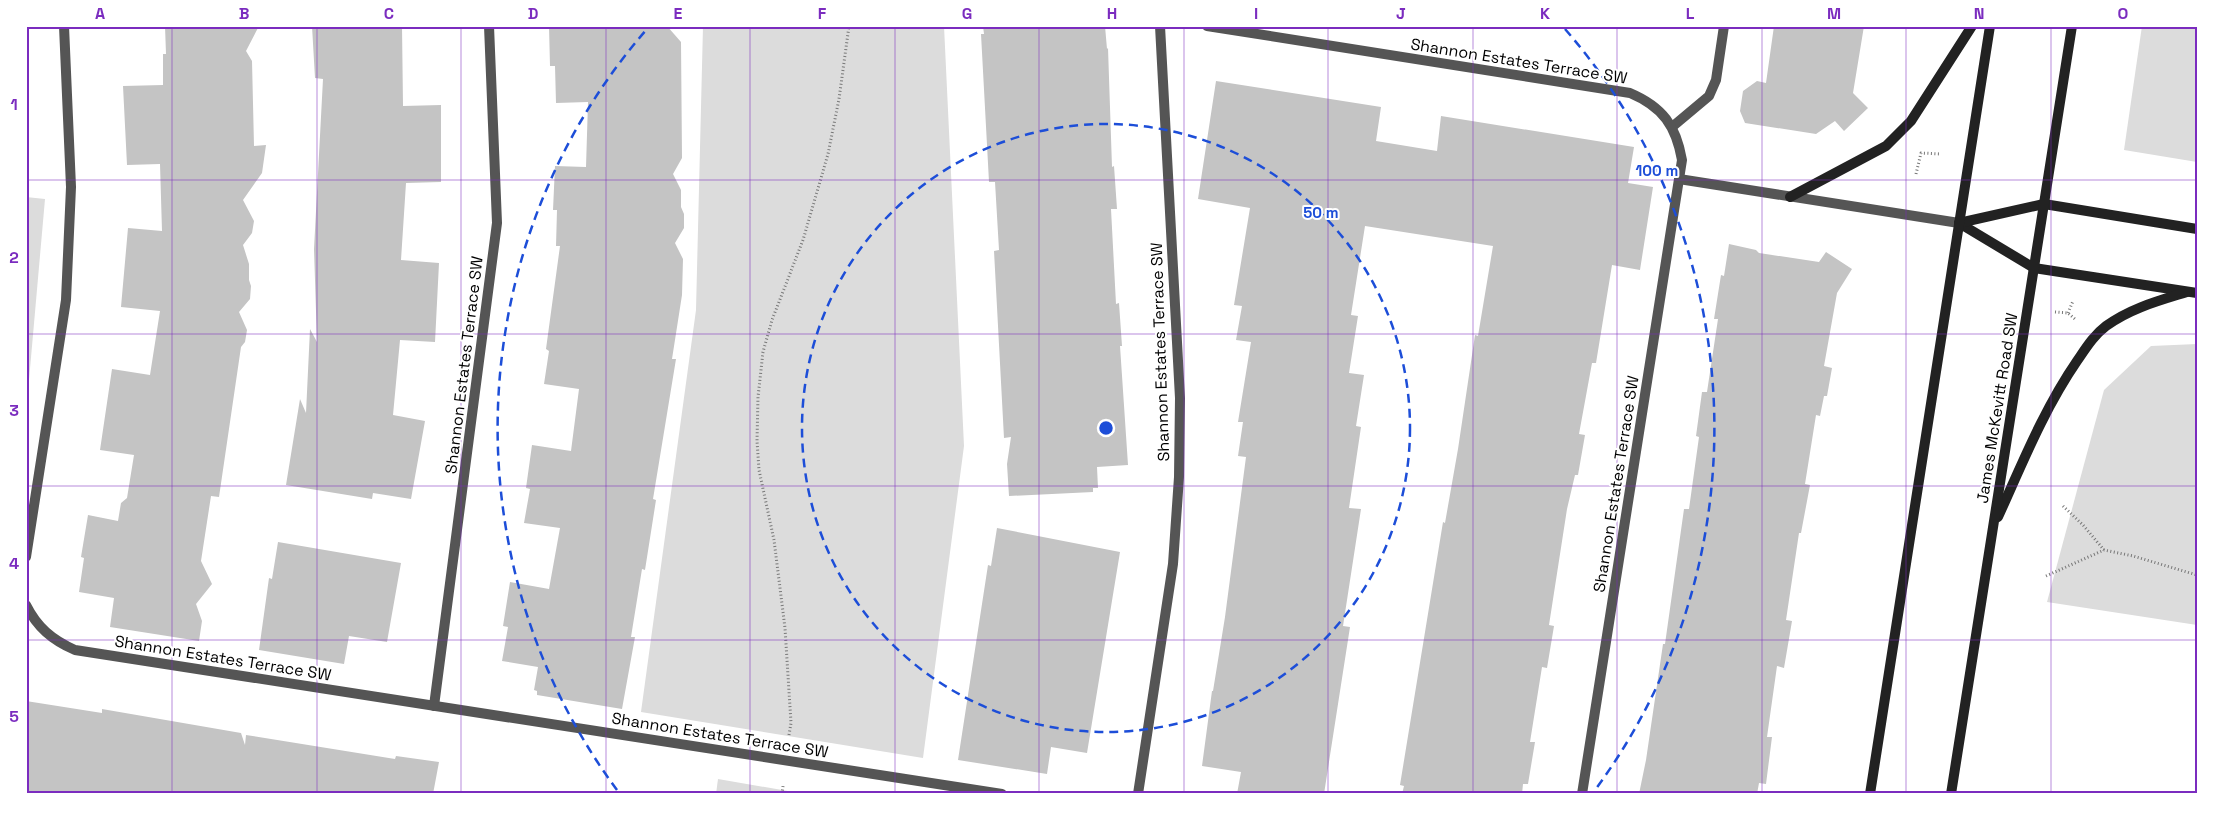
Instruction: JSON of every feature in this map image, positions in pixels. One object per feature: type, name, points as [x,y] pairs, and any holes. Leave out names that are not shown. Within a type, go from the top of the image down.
[{"type":"main road","points":[[1790,197],[1886,146],[1911,122],[1972,26]]},
{"type":"main road","points":[[1870,794],[1990,26]]},
{"type":"main road","name":"James McKevitt Road SW","points":[[1951,794],[2072,26]]},
{"type":"main road","points":[[1959,223],[2044,204],[2197,229]]},
{"type":"main road","points":[[1959,223],[2034,268],[2192,293]]},
{"type":"main road","points":[[1993,529],[2039,427],[2066,377],[2094,337],[2107,326],[2136,308],[2192,293]]},
{"type":"street","points":[[26,557],[66,300],[71,187],[64,26]]},
{"type":"street","name":"Shannon Estates Terrace SW","points":[[434,706],[497,223],[489,26]]},
{"type":"street","name":"Shannon Estates Terrace SW","points":[[1138,794],[1171,580],[1180,477],[1180,398],[1160,26]]},
{"type":"street","name":"Shannon Estates Terrace SW","points":[[1207,26],[1630,93],[1646,99],[1662,112],[1672,127],[1678,141],[1682,160],[1582,794]]},
{"type":"street","points":[[1672,127],[1709,96],[1716,80],[1724,26]]},
{"type":"street","points":[[1679,179],[1959,223]]},
{"type":"street","name":"Shannon Estates Terrace SW","points":[[26,605],[34,620],[45,633],[75,650],[1002,794]]},
{"type":"path","points":[[782,794],[791,723],[785,628],[774,540],[759,470],[757,441],[758,398],[763,352],[772,320],[803,240],[828,154],[839,99],[849,26]]},
{"type":"path","points":[[1916,174],[1921,153],[1941,154]]},
{"type":"path","points":[[2068,313],[2074,298]]},
{"type":"path","points":[[2048,311],[2068,313],[2078,322]]},
{"type":"path","points":[[2062,506],[2083,525],[2104,550]]},
{"type":"path","points":[[2046,576],[2104,550],[2133,556],[2197,575]]},
{"type":"shaded area","points":[[703,26],[944,26],[964,446],[923,758],[641,712],[696,310]]},
{"type":"shaded area","points":[[2142,26],[2197,26],[2197,162],[2124,150]]},
{"type":"shaded area","points":[[26,197],[45,199],[26,414]]},
{"type":"shaded area","points":[[2197,344],[2197,625],[2047,602],[2104,390],[2151,346]]},
{"type":"shaded area","points":[[718,779],[805,794],[716,794]]},
{"type":"building","points":[[165,26],[259,26],[246,51],[252,61],[254,146],[266,145],[262,173],[243,200],[254,221],[252,233],[243,245],[249,264],[251,286],[250,299],[239,312],[247,330],[245,342],[241,347],[219,497],[211,496],[201,561],[212,584],[196,604],[202,621],[199,641],[110,627],[114,598],[79,592],[84,558],[81,557],[88,515],[118,521],[121,503],[127,498],[134,455],[100,450],[112,369],[150,375],[160,311],[121,307],[128,228],[162,231],[160,164],[127,165],[123,86],[163,85],[163,54],[166,54]]},
{"type":"building","points":[[312,26],[402,26],[403,106],[441,105],[441,182],[406,183],[401,260],[439,263],[435,342],[400,340],[393,415],[425,421],[411,499],[373,493],[372,499],[286,485],[300,399],[306,413],[310,329],[317,342],[314,249],[323,79],[315,78]]},
{"type":"building","points":[[549,26],[667,26],[681,42],[682,158],[673,174],[681,190],[681,207],[684,214],[684,228],[675,243],[683,259],[682,295],[672,359],[676,359],[653,499],[656,500],[645,570],[642,569],[631,637],[635,637],[622,709],[537,695],[537,691],[534,690],[538,667],[502,661],[508,627],[503,626],[510,582],[549,589],[560,528],[524,523],[530,489],[526,488],[532,445],[571,451],[579,389],[544,384],[549,351],[546,349],[560,246],[556,246],[557,210],[553,210],[555,166],[586,167],[588,102],[556,103],[555,66],[550,66]]},
{"type":"building","points":[[983,26],[1105,26],[1108,48],[1112,167],[1114,166],[1117,209],[1111,209],[1116,304],[1119,303],[1122,346],[1120,346],[1128,465],[1097,467],[1098,488],[1093,488],[1093,492],[1009,496],[1007,464],[1011,437],[1004,438],[994,251],[999,250],[995,182],[989,182],[981,34],[984,34]]},
{"type":"building","points":[[1774,26],[1864,26],[1853,93],[1868,108],[1844,131],[1835,121],[1816,134],[1745,123],[1740,111],[1743,91],[1757,81],[1766,83]]},
{"type":"building","points":[[1216,81],[1381,107],[1376,141],[1437,151],[1441,116],[1634,147],[1628,183],[1653,187],[1640,270],[1612,265],[1596,363],[1592,363],[1579,434],[1585,435],[1578,475],[1575,475],[1567,509],[1549,625],[1554,626],[1547,668],[1542,667],[1530,742],[1535,742],[1528,784],[1523,784],[1522,794],[1402,794],[1404,786],[1400,785],[1443,522],[1445,523],[1458,449],[1475,335],[1478,336],[1493,246],[1365,226],[1351,315],[1358,316],[1349,373],[1364,375],[1356,426],[1361,427],[1349,508],[1361,509],[1343,626],[1350,627],[1324,794],[1237,794],[1241,772],[1202,766],[1212,691],[1225,617],[1246,457],[1238,456],[1243,422],[1238,422],[1251,342],[1236,340],[1242,306],[1234,305],[1250,208],[1198,199]]},
{"type":"building","points":[[1729,244],[1756,250],[1759,253],[1819,262],[1826,252],[1852,269],[1837,293],[1824,366],[1832,368],[1827,396],[1824,396],[1820,416],[1816,415],[1805,484],[1810,485],[1801,533],[1799,533],[1786,620],[1792,621],[1784,668],[1777,666],[1767,737],[1772,737],[1766,784],[1759,783],[1757,794],[1639,794],[1646,760],[1663,644],[1665,644],[1684,509],[1689,509],[1699,437],[1696,436],[1702,392],[1707,392],[1718,319],[1714,319],[1721,275],[1724,276]]},
{"type":"building","points":[[997,528],[1120,552],[1087,753],[1051,747],[1047,774],[958,760],[988,565],[991,566]]},
{"type":"building","points":[[278,542],[401,563],[387,642],[349,636],[344,664],[259,650],[269,578],[272,579]]},
{"type":"building","points":[[26,701],[102,713],[102,709],[241,733],[245,745],[246,735],[395,759],[396,756],[439,762],[433,794],[26,794]]}]
